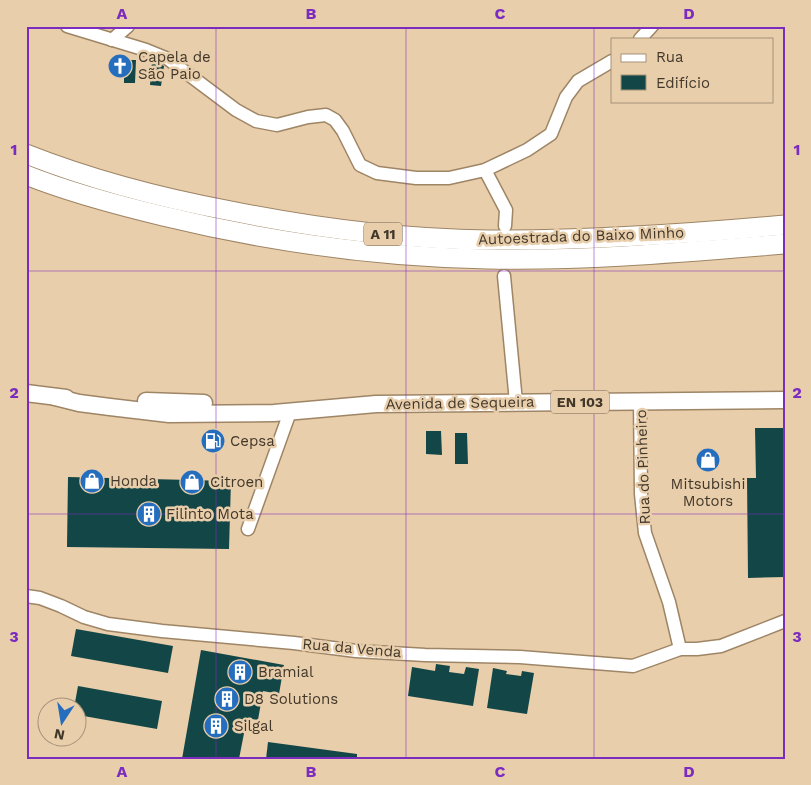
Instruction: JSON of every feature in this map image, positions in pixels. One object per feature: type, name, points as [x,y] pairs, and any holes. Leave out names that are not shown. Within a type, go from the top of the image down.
[{"type":"highway","name":"Autoestrada do Baixo Minho","points":[[26,154],[123,187],[205,206],[292,224],[394,235],[486,240],[578,239],[785,225]]},
{"type":"highway","name":"Autoestrada do Baixo Minho","points":[[26,175],[113,204],[203,226],[288,242],[400,256],[489,259],[575,257],[785,244]]},
{"type":"main road","name":"Avenida de Sequeira","points":[[26,393],[102,406],[169,414],[274,413],[376,404],[785,400]]},
{"type":"main road","name":"Avenida de Sequeira","points":[[55,397],[159,402],[264,403],[344,401],[376,404]]},
{"type":"street","points":[[67,26],[146,50],[168,59],[236,110],[256,121],[277,125],[308,117],[326,115],[335,120],[343,131],[360,165],[377,173],[416,178],[450,178],[485,170],[527,150],[550,134],[566,97],[578,82],[611,62]]},
{"type":"street","points":[[112,40],[128,26]]},
{"type":"street","points":[[641,38],[652,26]]},
{"type":"street","points":[[485,170],[506,210],[504,226]]},
{"type":"street","points":[[504,276],[516,402]]},
{"type":"street","name":"Rua do Pinheiro","points":[[640,400],[641,494],[646,533],[669,602],[680,649]]},
{"type":"street","points":[[248,529],[290,412]]},
{"type":"street","name":"Rua da Venda","points":[[26,596],[54,603],[108,624],[356,650],[425,655],[520,657],[634,666],[680,649],[697,650],[721,646],[785,621]]},
{"type":"building","points":[[115,60],[136,60],[135,83],[124,83],[124,72],[115,72]]},
{"type":"building","points":[[152,61],[164,66],[161,86],[150,85]]},
{"type":"building","points":[[755,428],[785,428],[785,577],[748,578],[747,478],[756,478]]},
{"type":"building","points":[[426,431],[441,431],[442,455],[426,454]]},
{"type":"building","points":[[455,433],[467,433],[468,464],[455,464]]},
{"type":"building","name":"Filinto Mota","points":[[68,477],[231,481],[229,549],[67,547]]},
{"type":"building","points":[[76,629],[173,646],[168,673],[71,656]]},
{"type":"building","points":[[201,650],[284,665],[279,694],[263,691],[258,720],[247,718],[239,759],[182,759]]},
{"type":"building","points":[[436,664],[450,666],[449,672],[464,674],[466,667],[479,669],[473,706],[408,696],[412,667],[435,671]]},
{"type":"building","points":[[493,668],[507,671],[506,674],[521,676],[522,671],[534,673],[527,714],[487,708]]},
{"type":"building","points":[[78,686],[162,701],[157,729],[88,717],[88,698],[76,698]]},
{"type":"building","points":[[268,742],[357,754],[357,759],[266,759]]},
{"type":"place","name":"Capela de São Paio","points":[[120,66]]},
{"type":"place","name":"Cepsa","points":[[213,441]]},
{"type":"place","name":"Mitsubishi Motors","points":[[708,460]]},
{"type":"place","name":"Honda","points":[[92,481]]},
{"type":"place","name":"Citroen","points":[[192,482]]},
{"type":"place","name":"Filinto Mota","points":[[149,514]]},
{"type":"place","name":"Bramial","points":[[240,672]]},
{"type":"place","name":"D8 Solutions","points":[[227,699]]},
{"type":"place","name":"Silgal","points":[[216,726]]}]
